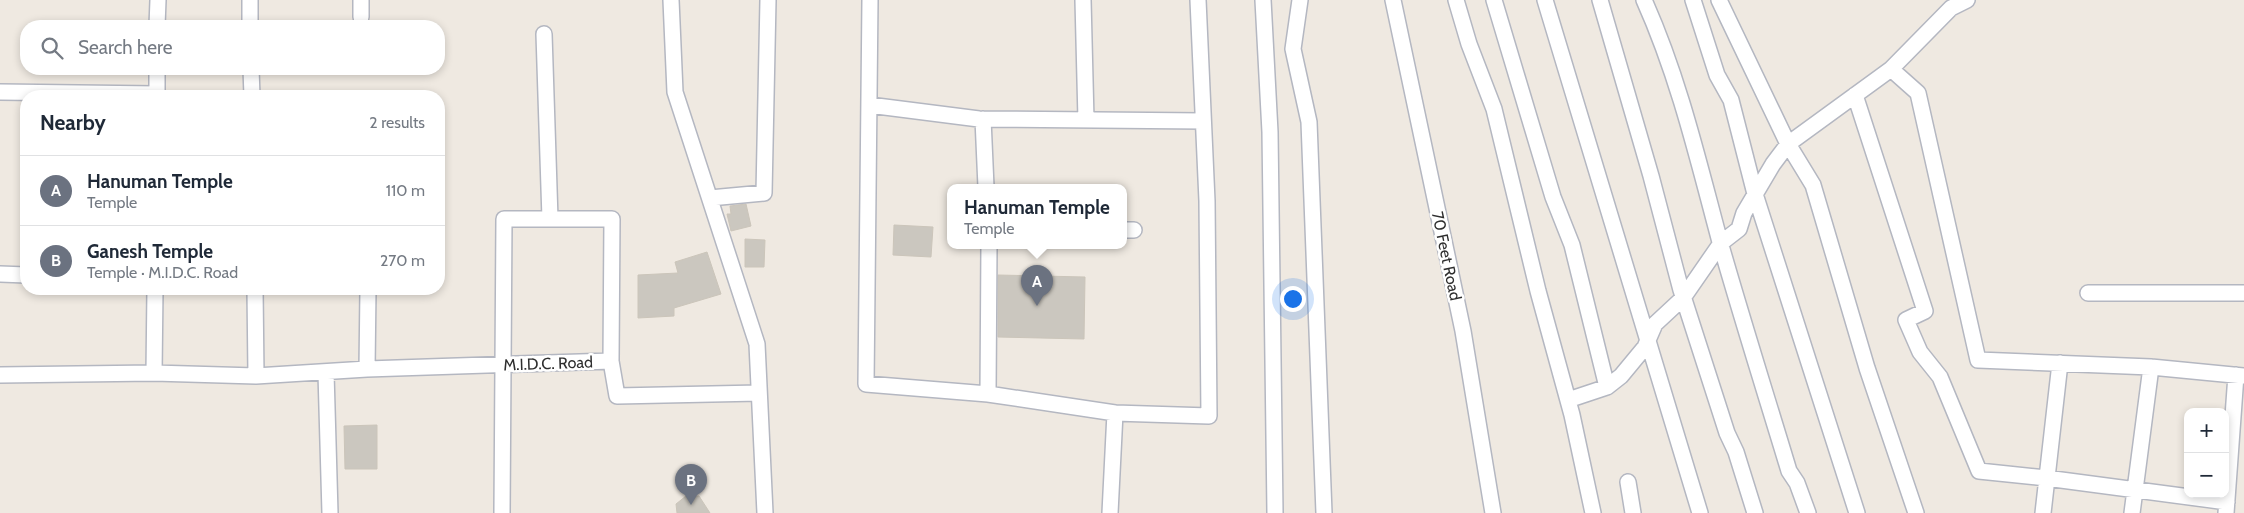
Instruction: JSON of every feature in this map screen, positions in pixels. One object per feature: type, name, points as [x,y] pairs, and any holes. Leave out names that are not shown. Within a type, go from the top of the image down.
[{"type":"street","points":[[158,0],[158,20]]},
{"type":"street","points":[[250,0],[250,20]]},
{"type":"street","points":[[361,0],[361,17]]},
{"type":"street","points":[[671,0],[675,92],[757,344],[765,513]]},
{"type":"street","points":[[710,198],[764,192],[768,0]]},
{"type":"street","points":[[870,0],[866,384],[988,394],[1115,413],[1209,416],[1207,201],[1198,0]]},
{"type":"street","points":[[1083,0],[1086,120]]},
{"type":"street","points":[[1262,0],[1270,132],[1274,513]]},
{"type":"street","points":[[1300,0],[1293,49],[1309,122],[1324,513]]},
{"type":"street","name":"70 Feet Road","points":[[1393,0],[1463,331],[1493,513]]},
{"type":"street","points":[[1456,0],[1469,44],[1494,109],[1538,291],[1568,400],[1593,513]]},
{"type":"street","points":[[1494,0],[1553,197],[1572,245],[1607,387]]},
{"type":"street","points":[[1545,0],[1700,513]]},
{"type":"street","points":[[1600,0],[1651,176],[1683,298],[1755,513]]},
{"type":"street","points":[[1644,0],[1664,44],[1687,113],[1721,243],[1789,471],[1797,483],[1808,513]]},
{"type":"street","points":[[1693,0],[1717,75],[1730,100],[1756,194],[1857,513]]},
{"type":"street","points":[[1719,0],[1788,144],[1813,185],[1867,368],[1916,513]]},
{"type":"street","points":[[1568,400],[1607,387],[1621,376],[1648,340],[1655,324],[1683,298],[1721,243],[1739,229],[1744,213],[1773,164],[1788,144],[1891,69],[1951,8],[1967,0]]},
{"type":"street","points":[[544,34],[550,219]]},
{"type":"street","points":[[1855,95],[1925,311],[1906,320],[1920,352],[1940,377],[1979,471],[2046,478],[2135,491],[2226,508],[2240,376],[2151,367],[1978,360],[1918,93],[1891,69]]},
{"type":"street","points":[[157,75],[157,90]]},
{"type":"street","points":[[251,75],[252,90]]},
{"type":"street","points":[[0,92],[20,92]]},
{"type":"street","points":[[869,105],[983,119],[1203,121]]},
{"type":"street","points":[[983,119],[986,184]]},
{"type":"street","points":[[502,513],[504,219],[612,219],[611,361]]},
{"type":"street","points":[[988,249],[988,394]]},
{"type":"street","points":[[0,274],[20,274]]},
{"type":"street","points":[[2088,293],[2228,291],[2244,293]]},
{"type":"street","points":[[154,373],[155,295]]},
{"type":"street","points":[[255,295],[256,376]]},
{"type":"street","points":[[367,369],[368,295]]},
{"type":"street","name":"M.I.D.C. Road","points":[[0,375],[154,373],[256,376],[367,369],[611,361],[617,396],[760,393]]},
{"type":"street","points":[[2043,513],[2060,363]]},
{"type":"street","points":[[2132,513],[2151,367]]},
{"type":"street","points":[[326,373],[330,513]]},
{"type":"street","points":[[1110,513],[1115,413]]},
{"type":"street","points":[[1628,482],[1633,513]]},
{"type":"building","points":[[746,204],[751,226],[731,231],[727,214],[731,214],[730,206]]},
{"type":"building","points":[[894,225],[933,227],[931,257],[893,255]]},
{"type":"building","points":[[745,239],[765,240],[764,267],[745,267]]},
{"type":"building","points":[[707,252],[721,294],[674,308],[674,316],[638,318],[638,275],[678,273],[675,262]]},
{"type":"building","points":[[998,275],[1085,277],[1084,339],[998,337]]},
{"type":"building","points":[[377,425],[377,469],[345,469],[344,426]]},
{"type":"building","points":[[686,496],[699,496],[710,513],[677,513],[676,504]]},
{"type":"place","name":"Hanuman Temple","points":[[1037,306]]},
{"type":"place","name":"Ganesh Temple","points":[[691,505]]}]
